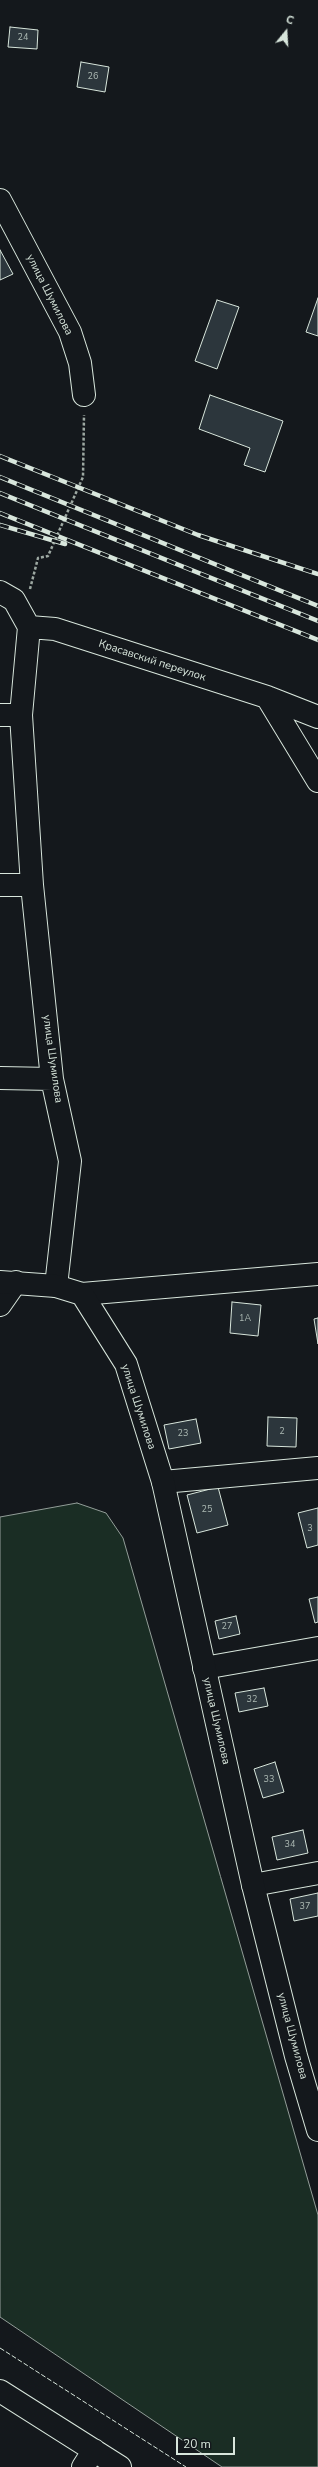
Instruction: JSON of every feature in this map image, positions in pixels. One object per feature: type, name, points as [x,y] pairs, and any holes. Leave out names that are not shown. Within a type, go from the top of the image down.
[{"type":"street","name":"улица Шумилова","points":[[0,200],[70,332],[80,363],[84,395]]},
{"type":"street","points":[[0,592],[14,600],[29,627]]},
{"type":"street","name":"улица Шумилова","points":[[29,627],[21,715],[32,885],[52,1079],[70,1161],[56,1286]]},
{"type":"street","name":"Красавский переулок","points":[[29,627],[55,629],[267,697],[318,717]]},
{"type":"street","points":[[267,697],[318,781]]},
{"type":"street","points":[[0,715],[21,715]]},
{"type":"street","points":[[0,885],[32,885]]},
{"type":"street","points":[[0,1078],[52,1079]]},
{"type":"street","points":[[0,1305],[8,1282],[56,1286],[82,1294],[318,1274]]},
{"type":"street","name":"улица Шумилова","points":[[82,1294],[126,1364],[163,1482],[253,1885],[296,2056],[318,2130]]},
{"type":"street","points":[[163,1482],[318,1468]]},
{"type":"street","points":[[204,1668],[318,1648]]},
{"type":"street","points":[[253,1885],[318,1873]]},
{"type":"street","points":[[0,2391],[88,2459],[120,2467]]},
{"type":"path","points":[[28,596],[38,558],[48,556],[83,477],[84,395]]},
{"type":"green space","points":[[77,1503],[106,1513],[123,1538],[318,2215],[318,2467],[222,2467],[0,2317],[0,1517]]},
{"type":"building","points":[[10,27],[38,30],[37,49],[8,47]]},
{"type":"building","points":[[81,62],[109,67],[105,92],[77,87]]},
{"type":"building","points":[[0,250],[13,274],[0,280]]},
{"type":"building","points":[[318,298],[318,336],[306,332]]},
{"type":"building","points":[[217,300],[239,307],[217,369],[195,361]]},
{"type":"building","points":[[210,395],[283,421],[265,472],[244,465],[250,448],[199,429]]},
{"type":"building","points":[[232,1302],[261,1305],[258,1336],[230,1333]]},
{"type":"building","points":[[318,1318],[318,1344],[314,1319]]},
{"type":"building","points":[[268,1417],[297,1418],[296,1447],[267,1446]]},
{"type":"building","points":[[196,1419],[201,1443],[169,1449],[164,1425]]},
{"type":"building","points":[[218,1487],[228,1525],[197,1533],[187,1495]]},
{"type":"building","points":[[318,1508],[318,1545],[307,1548],[298,1513]]},
{"type":"building","points":[[318,1597],[318,1622],[315,1623],[309,1599]]},
{"type":"building","points":[[236,1616],[240,1634],[219,1639],[215,1621]]},
{"type":"building","points":[[264,1688],[268,1706],[239,1712],[235,1693]]},
{"type":"building","points":[[275,1762],[284,1792],[263,1798],[254,1769]]},
{"type":"building","points":[[303,1830],[308,1853],[277,1860],[272,1837]]},
{"type":"building","points":[[318,1893],[318,1916],[294,1921],[290,1899]]},
{"type":"railway","points":[[0,456],[198,535],[318,574]]},
{"type":"railway","points":[[0,477],[318,606]]},
{"type":"railway","points":[[0,493],[318,621]]},
{"type":"railway","points":[[0,513],[318,640]]},
{"type":"railway","points":[[0,525],[65,544]]},
{"type":"fence","points":[[0,2348],[186,2467]]}]
